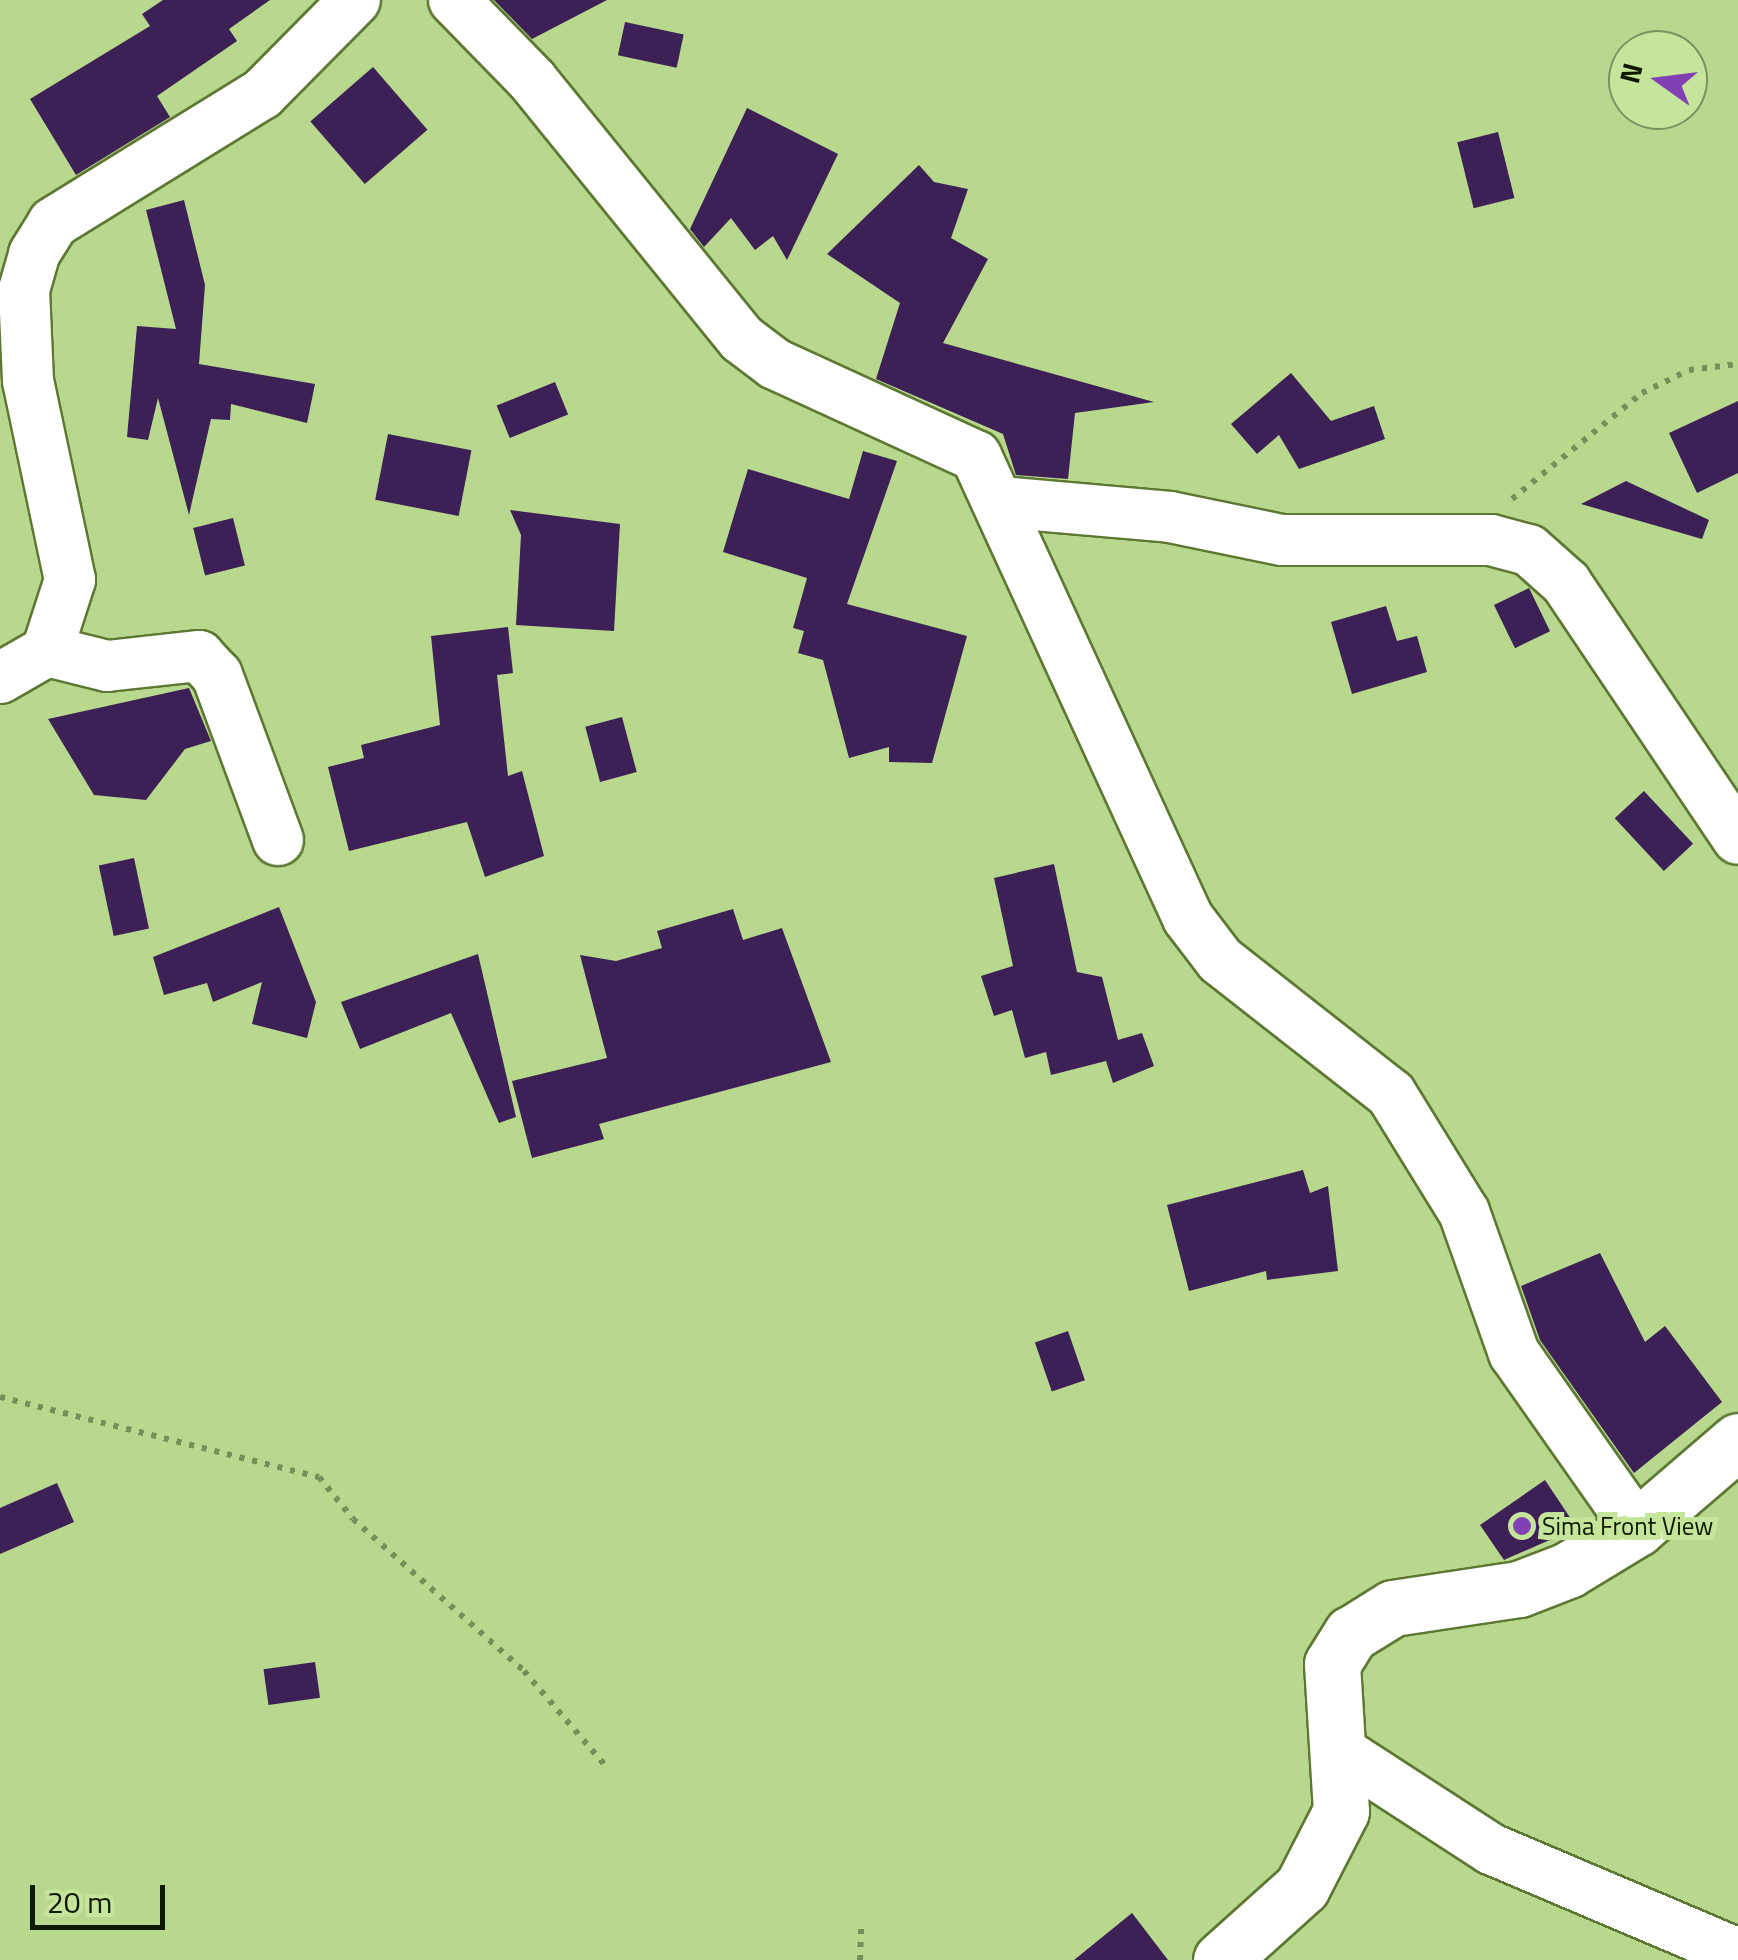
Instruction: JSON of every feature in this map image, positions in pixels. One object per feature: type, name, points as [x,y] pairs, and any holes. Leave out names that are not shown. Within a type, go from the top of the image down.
[{"type":"street","points":[[0,678],[47,651],[70,580],[28,382],[24,290],[34,254],[53,223],[262,94],[354,0]]},
{"type":"street","points":[[454,0],[532,80],[742,339],[774,364],[963,444],[1000,502],[1188,918],[1220,960],[1391,1094],[1464,1212],[1514,1353],[1637,1528]]},
{"type":"street","points":[[1000,502],[1170,517],[1282,540],[1482,540],[1550,564],[1738,839]]},
{"type":"street","points":[[47,651],[107,666],[185,653],[210,664],[278,840]]},
{"type":"street","points":[[1221,1960],[1302,1888],[1340,1811],[1340,1751],[1332,1664],[1351,1634],[1429,1598],[1519,1589],[1637,1528],[1738,1441]]},
{"type":"street","points":[[1340,1751],[1491,1849],[1738,1954]]},
{"type":"path","points":[[1482,540],[1520,487],[1642,393],[1689,370],[1738,364]]},
{"type":"path","points":[[0,1397],[319,1477],[353,1519],[524,1671],[604,1764]]},
{"type":"path","points":[[860,1960],[861,1928]]},
{"type":"building","points":[[163,0],[270,0],[229,29],[237,41],[157,96],[170,117],[76,175],[30,99],[150,26],[142,14]]},
{"type":"building","points":[[494,0],[607,0],[532,39]]},
{"type":"building","points":[[625,22],[684,34],[677,68],[618,55]]},
{"type":"building","points":[[373,67],[427,130],[365,184],[310,121]]},
{"type":"building","points":[[747,108],[838,154],[787,260],[773,236],[755,250],[731,218],[704,247],[690,229]]},
{"type":"building","points":[[1498,132],[1514,198],[1474,208],[1457,142]]},
{"type":"building","points":[[919,165],[934,182],[968,189],[951,238],[988,259],[943,343],[1154,402],[1075,413],[1068,479],[1016,475],[1003,434],[876,379],[900,303],[827,254]]},
{"type":"building","points":[[184,200],[205,285],[199,364],[315,384],[307,423],[231,404],[230,420],[211,419],[189,515],[158,398],[148,440],[127,437],[137,326],[176,329],[146,210]]},
{"type":"building","points":[[1291,373],[1331,421],[1374,406],[1385,439],[1299,469],[1279,435],[1257,454],[1231,424]]},
{"type":"building","points":[[555,382],[568,414],[510,438],[497,406]]},
{"type":"building","points":[[1738,401],[1738,473],[1697,493],[1669,433]]},
{"type":"building","points":[[388,434],[471,450],[459,516],[375,500]]},
{"type":"building","points":[[863,451],[897,461],[847,604],[967,636],[932,763],[889,762],[889,747],[849,758],[823,660],[798,653],[804,631],[793,628],[807,578],[723,552],[748,469],[849,499]]},
{"type":"building","points":[[1626,481],[1709,520],[1702,539],[1581,504]]},
{"type":"building","points":[[510,510],[620,524],[614,631],[516,625],[521,535]]},
{"type":"building","points":[[233,518],[245,566],[205,575],[193,528]]},
{"type":"building","points":[[1529,588],[1550,631],[1515,648],[1494,605]]},
{"type":"building","points":[[1386,606],[1397,641],[1417,636],[1427,672],[1352,694],[1331,622]]},
{"type":"building","points":[[508,627],[513,673],[497,675],[508,776],[522,771],[544,856],[485,877],[467,822],[349,851],[328,767],[364,758],[361,745],[440,725],[431,636]]},
{"type":"building","points":[[189,688],[211,741],[185,749],[146,800],[94,795],[48,719]]},
{"type":"building","points":[[622,717],[637,772],[600,782],[585,727]]},
{"type":"building","points":[[1644,791],[1693,844],[1664,871],[1615,818]]},
{"type":"building","points":[[134,858],[149,928],[114,936],[99,865]]},
{"type":"building","points":[[1054,864],[1077,972],[1102,977],[1118,1040],[1142,1033],[1154,1066],[1113,1083],[1106,1061],[1051,1075],[1046,1052],[1025,1058],[1012,1010],[994,1016],[981,976],[1013,966],[994,878]]},
{"type":"building","points":[[279,907],[316,1002],[307,1038],[252,1024],[262,982],[213,1002],[207,983],[164,995],[153,957]]},
{"type":"building","points":[[733,909],[743,940],[782,928],[831,1062],[599,1124],[604,1139],[532,1158],[512,1081],[607,1058],[580,955],[616,961],[662,948],[657,931]]},
{"type":"building","points":[[478,954],[516,1117],[499,1123],[451,1013],[360,1049],[341,1002]]},
{"type":"building","points":[[1303,1170],[1310,1193],[1328,1186],[1338,1271],[1267,1280],[1266,1271],[1189,1291],[1167,1205]]},
{"type":"building","points":[[1600,1253],[1645,1342],[1665,1326],[1722,1402],[1634,1473],[1540,1340],[1521,1286]]},
{"type":"building","points":[[1068,1331],[1085,1380],[1052,1392],[1035,1342]]},
{"type":"building","points":[[1545,1480],[1577,1528],[1504,1560],[1480,1525]]},
{"type":"building","points":[[57,1483],[74,1522],[0,1554],[0,1508]]},
{"type":"building","points":[[315,1662],[320,1698],[269,1705],[264,1669]]},
{"type":"building","points":[[1132,1913],[1168,1960],[1074,1960]]},
{"type":"place","name":"Sima Front View","points":[[1522,1526]]}]
